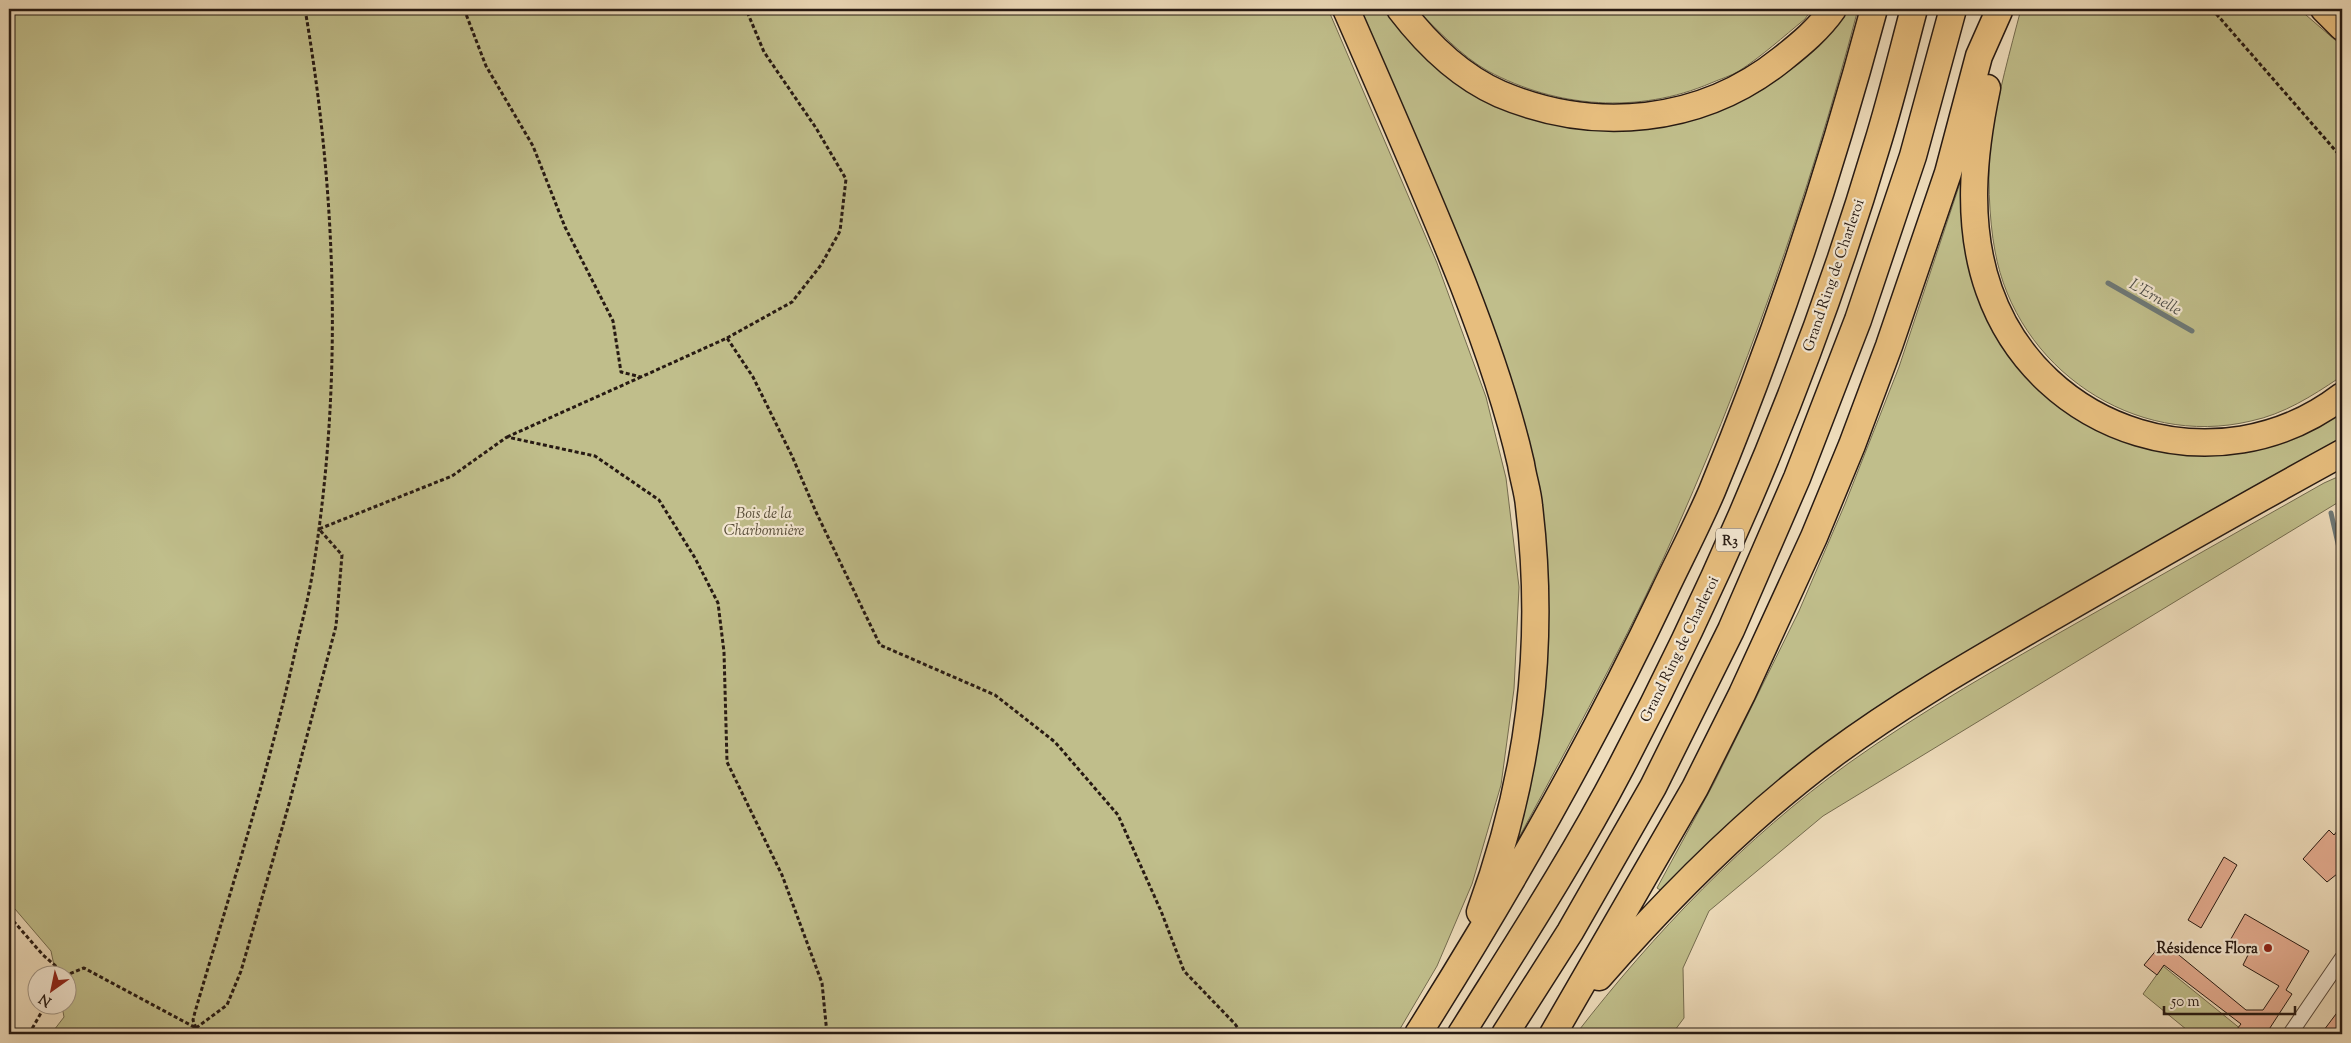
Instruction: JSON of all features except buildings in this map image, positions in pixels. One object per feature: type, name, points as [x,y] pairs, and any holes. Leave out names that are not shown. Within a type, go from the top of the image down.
[{"type":"highway","points":[[1346,9],[1434,211],[1490,353],[1512,426],[1529,505],[1536,626],[1532,700],[1521,771],[1495,867],[1460,968]]},
{"type":"highway","points":[[1400,9],[1419,34],[1453,66],[1499,93],[1551,110],[1591,117],[1635,118],[1687,110],[1731,93],[1767,71],[1809,38],[1833,9]]},
{"type":"highway","points":[[1418,1034],[1460,968],[1549,817],[1602,719],[1710,494],[1762,366],[1808,237],[1844,122],[1874,9]]},
{"type":"highway","name":"Grand Ring de Charleroi","points":[[1462,1034],[1537,913],[1620,768],[1696,618],[1764,462],[1822,312],[1878,145],[1914,9]]},
{"type":"highway","name":"R3","points":[[1505,1034],[1570,932],[1653,787],[1731,630],[1797,478],[1858,320],[1913,156],[1952,9]]},
{"type":"highway","points":[[2324,9],[2342,27]]},
{"type":"highway","points":[[2338,9],[2342,12]]},
{"type":"highway","points":[[1999,10],[1992,62],[1978,137],[1975,173],[1976,225],[1980,259],[1989,290],[2001,319],[2042,376],[2075,403],[2116,425],[2142,434],[2194,442],[2218,442],[2270,433],[2306,419],[2342,396]]},
{"type":"highway","points":[[1553,1033],[1694,788],[1742,694],[1814,537],[1889,346],[1948,173],[1979,56],[1999,10]]},
{"type":"highway","points":[[1553,1033],[1645,926],[1717,853],[1831,756],[1889,714],[1949,677],[2151,559],[2342,453]]},
{"type":"street","points":[[2290,1034],[2342,958]]},
{"type":"path","points":[[196,1028],[193,1020],[194,1012],[278,725],[312,578],[319,529],[328,432],[334,282],[328,186],[318,84],[305,9]]},
{"type":"path","points":[[464,9],[486,66],[533,146],[566,227],[613,321],[621,372],[641,377]]},
{"type":"path","points":[[319,529],[452,476],[507,437],[727,338],[792,302],[821,265],[840,231],[846,179],[816,128],[764,52],[746,9]]},
{"type":"path","points":[[2212,9],[2342,158]]},
{"type":"path","points":[[727,338],[753,377],[880,644],[995,694],[1055,742],[1118,815],[1161,911],[1184,971],[1235,1024],[1242,1034]]},
{"type":"path","points":[[507,437],[595,456],[659,500],[695,558],[718,603],[724,652],[727,762],[782,875],[822,983],[827,1034]]},
{"type":"path","points":[[196,1028],[227,1005],[241,971],[289,804],[336,626],[342,555],[319,529]]},
{"type":"path","points":[[9,916],[55,966]]},
{"type":"path","points":[[78,970],[84,968],[196,1028],[203,1034]]},
{"type":"path","points":[[29,1034],[39,1016]]},
{"type":"green space","name":"Bois de la Charbonnière","points":[[9,9],[1328,9],[1437,263],[1486,397],[1506,478],[1519,587],[1514,689],[1501,785],[1472,884],[1437,966],[1397,1034],[51,1034],[64,1016],[78,1016],[78,966],[54,966],[51,951],[9,902]]},
{"type":"green space","points":[[1356,9],[1385,9],[1400,30],[1438,66],[1475,93],[1691,117],[1844,9],[1858,9],[1818,149],[1773,287],[1748,356],[1693,491],[1664,557],[1627,633],[1509,856],[1525,787],[1530,466]]},
{"type":"green space","points":[[1416,9],[1812,9],[1805,19],[1764,53],[1736,73],[1684,93],[1627,103],[1570,99],[1542,93],[1514,83],[1488,71],[1468,58]]},
{"type":"green space","points":[[2021,9],[2299,9],[2342,46],[2342,374],[2339,378],[2308,398],[2275,414],[2251,421],[2207,427],[2165,423],[2124,410],[2087,390],[2054,364],[2027,331],[2007,293],[1995,251],[1991,225],[1989,179],[1991,138]]},
{"type":"green space","points":[[1965,168],[2008,349],[2162,448],[2342,407],[2342,441],[1912,689],[1662,891],[1657,888],[1714,783],[1799,611],[1845,504],[1899,367]]},
{"type":"green space","points":[[2342,475],[2342,500],[1823,816],[1709,911],[1683,968],[1684,1018],[1672,1034],[1576,1034],[1606,996],[1669,924],[1737,855],[1773,823],[1849,763],[1934,706],[1993,671],[2324,483]]},
{"type":"green space","points":[[2163,966],[2247,1034],[2192,1034],[2143,994]]},
{"type":"waterway","name":"L'Ernelle","points":[[2108,283],[2192,331]]},
{"type":"waterway","name":"L'Ernelle","points":[[2331,513],[2342,561]]},
{"type":"place","name":"Résidence Flora","points":[[2268,948]]}]
